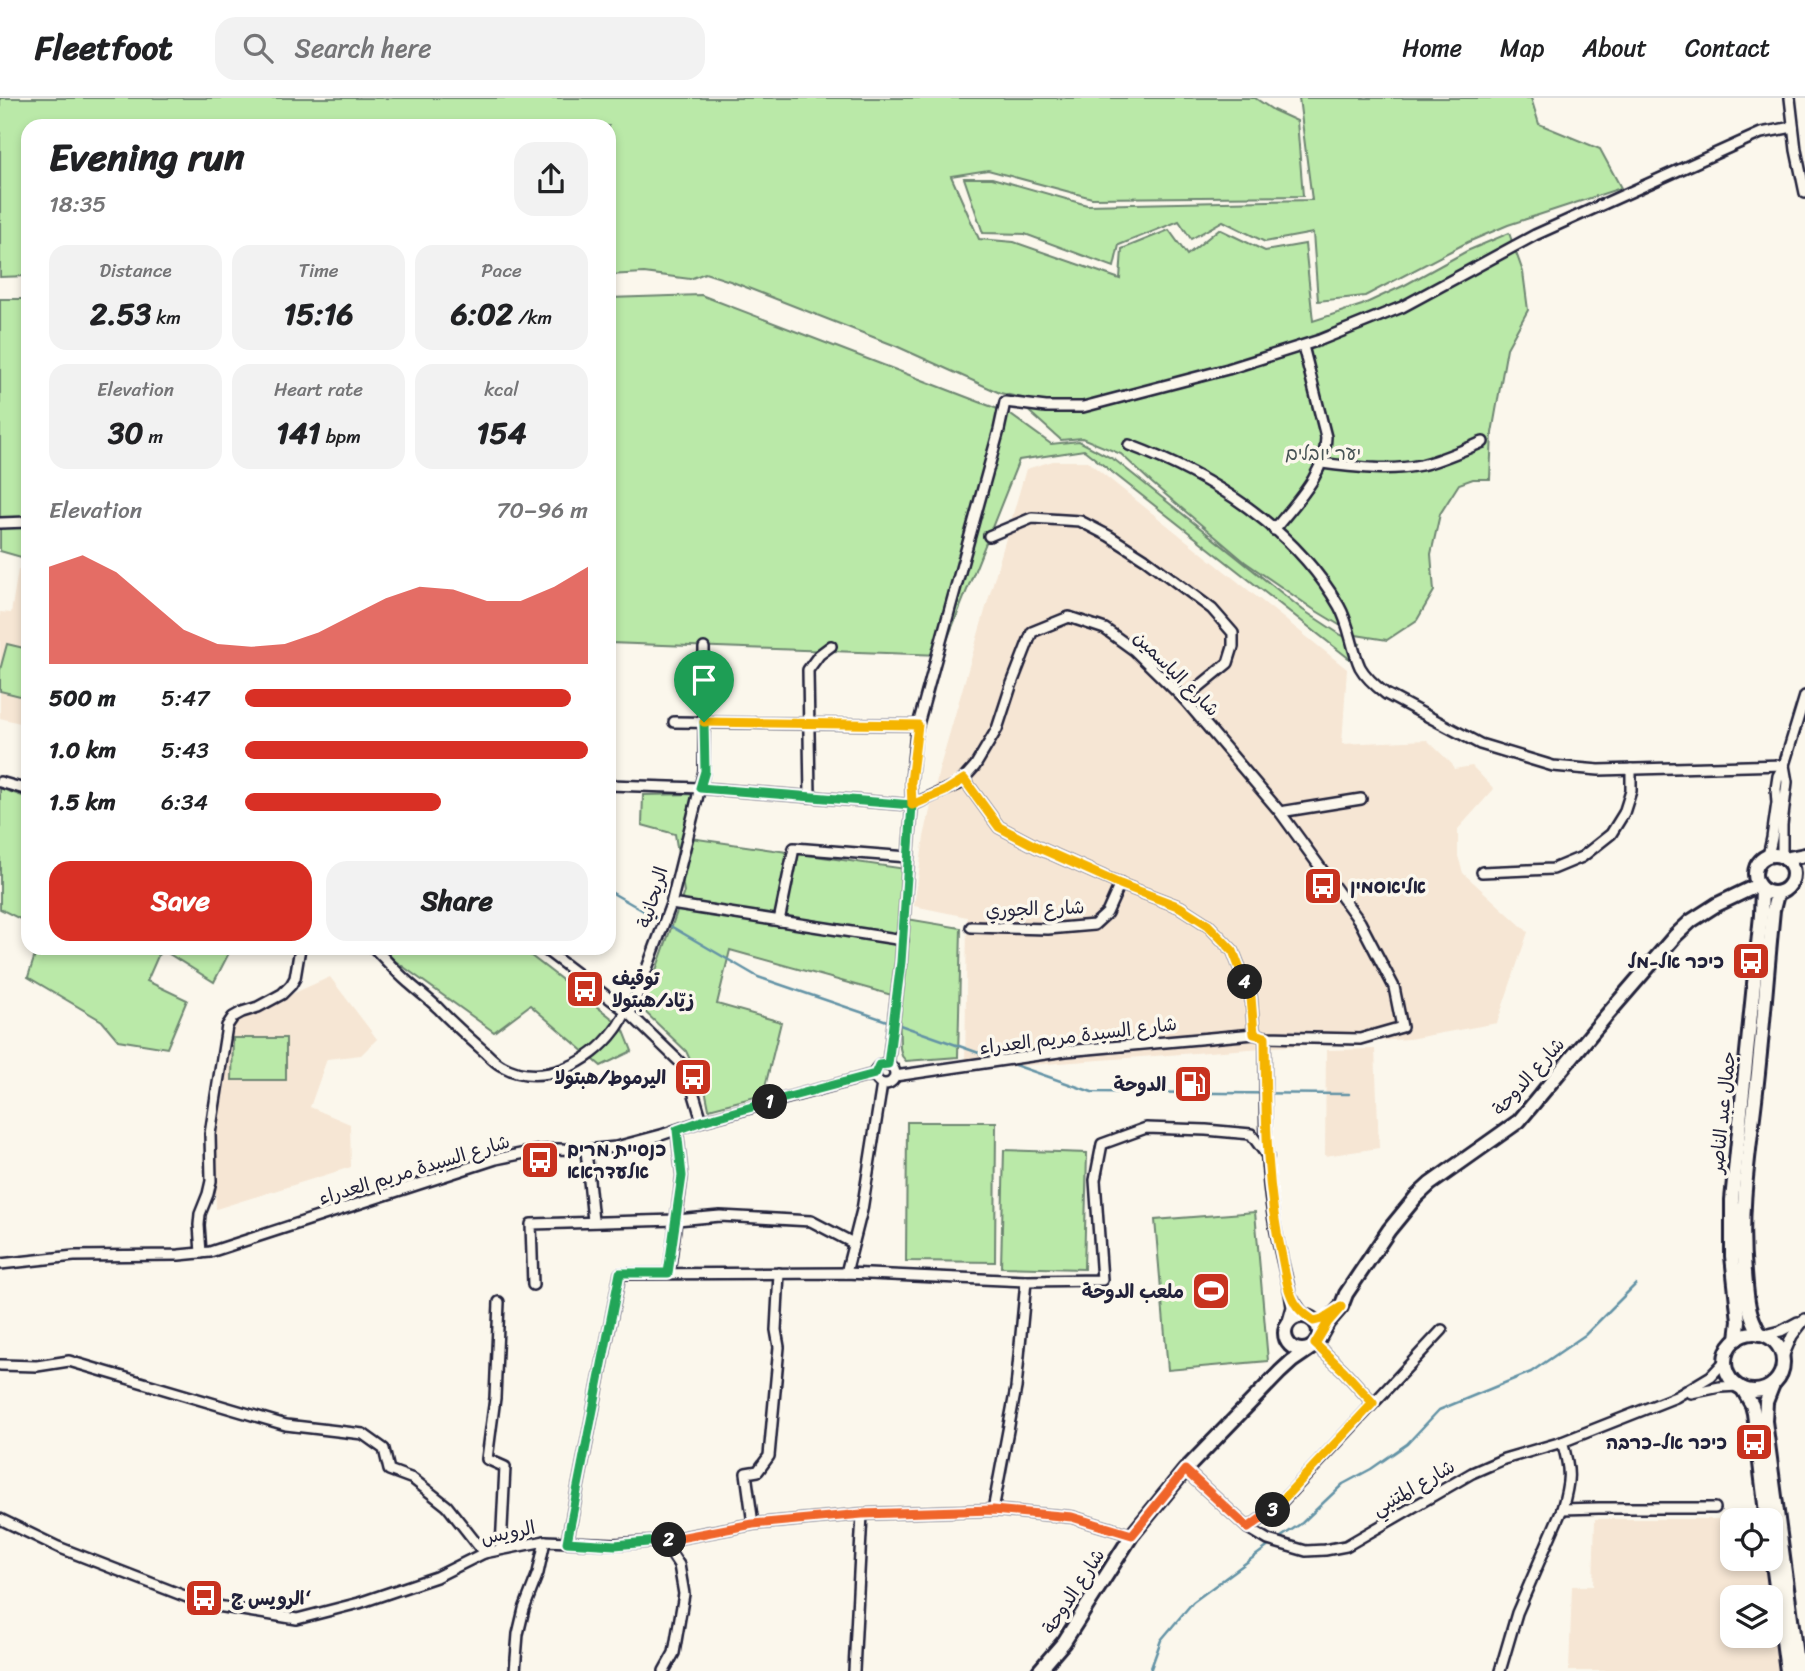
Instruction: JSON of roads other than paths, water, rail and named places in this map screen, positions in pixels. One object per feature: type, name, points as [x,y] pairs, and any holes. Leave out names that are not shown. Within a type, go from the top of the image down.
[{"type":"street","points":[[1790,98],[1796,150],[1805,193]]},
{"type":"street","points":[[888,1064],[903,940],[912,805],[911,782],[918,725],[1005,402],[1046,407],[1083,407],[1228,369],[1303,346],[1402,307],[1535,235],[1749,139],[1771,130],[1793,127]]},
{"type":"street","points":[[1274,530],[1316,476],[1326,450],[1326,437],[1303,346]]},
{"type":"street","points":[[1321,463],[1371,468],[1421,465],[1483,442]]},
{"type":"street","points":[[1129,445],[1177,464],[1248,507],[1292,545],[1322,580],[1340,607],[1360,667],[1375,685],[1386,694],[1480,744],[1553,766],[1598,770],[1784,765]]},
{"type":"street","points":[[989,536],[1032,518],[1080,521],[1145,559],[1212,609],[1233,633],[1233,648],[1228,663],[1184,699]]},
{"type":"street","points":[[0,523],[21,522]]},
{"type":"street","name":"شارع الياسمين","points":[[912,805],[945,791],[964,779],[975,766],[998,729],[1032,632],[1069,617],[1105,629],[1134,650],[1184,699],[1280,812],[1360,922],[1394,987],[1402,1027],[1360,1039],[1265,1037]]},
{"type":"street","points":[[810,797],[808,670],[819,655],[831,646]]},
{"type":"street","name":"الريحانية","points":[[381,955],[459,1030],[500,1066],[514,1072],[551,1073],[569,1068],[601,1045],[628,1013],[671,904],[705,771],[704,648]]},
{"type":"street","points":[[1768,856],[1777,803],[1778,776],[1784,765],[1805,696]]},
{"type":"street","points":[[674,722],[918,725]]},
{"type":"street","points":[[1784,765],[1787,782],[1782,825],[1784,858],[1794,871],[1792,883]]},
{"type":"street","points":[[1482,872],[1553,869],[1582,857],[1611,834],[1625,813],[1631,791],[1631,769]]},
{"type":"street","points":[[964,779],[999,827],[1120,884],[1180,907],[1208,925],[1233,951],[1251,997],[1254,1034]]},
{"type":"street","points":[[0,782],[21,788]]},
{"type":"street","points":[[616,785],[700,788],[912,805]]},
{"type":"street","points":[[1280,812],[1361,799]]},
{"type":"street","points":[[779,920],[794,848],[908,857]]},
{"type":"street","points":[[1805,855],[1784,858],[1768,856],[1759,863],[1756,880],[1760,887],[1771,894],[1777,894],[1783,892],[1805,869]]},
{"type":"street","name":"شارع الجوري","points":[[971,927],[1048,929],[1094,925],[1107,913],[1120,884]]},
{"type":"street","name":"شارع الدوحة","points":[[1039,1671],[1065,1642],[1132,1535],[1185,1470],[1277,1375],[1315,1344],[1389,1230],[1416,1197],[1430,1184],[1519,1121],[1675,936],[1691,921],[1716,905],[1760,887]]},
{"type":"street","name":"جمال عبد الناصر","points":[[1737,1339],[1739,1321],[1732,1256],[1732,1200],[1761,915],[1760,887]]},
{"type":"street","name":"جمال عبد الناصر","points":[[1763,1334],[1752,1321],[1748,1307],[1742,1245],[1743,1200],[1773,910],[1777,894]]},
{"type":"street","points":[[671,904],[903,940]]},
{"type":"street","points":[[201,1253],[200,1214],[211,1181],[210,1134],[227,1026],[233,1017],[282,994],[295,978],[299,955]]},
{"type":"street","points":[[552,955],[628,1013],[686,1068],[702,1121]]},
{"type":"street","name":"شارع السيدة مريم العدراء","points":[[895,1076],[1066,1051],[1254,1034],[1265,1037]]},
{"type":"street","points":[[1265,1037],[1268,1157],[1273,1214],[1292,1307],[1285,1331],[1284,1357],[1277,1375]]},
{"type":"street","points":[[888,1064],[894,1069],[895,1076],[889,1084],[882,1084],[875,1074],[879,1065],[888,1064]]},
{"type":"street","name":"شارع السيدة مريم العدراء","points":[[0,1264],[74,1256],[201,1253],[496,1159],[536,1151],[616,1147],[875,1074]]},
{"type":"street","points":[[846,1273],[862,1210],[882,1084]]},
{"type":"street","points":[[567,1542],[620,1273],[846,1273],[1026,1281],[1102,1280],[1095,1180],[1102,1144],[1146,1128],[1206,1130],[1251,1134],[1268,1157]]},
{"type":"street","points":[[668,1273],[682,1176],[677,1130]]},
{"type":"street","points":[[586,1150],[593,1222]]},
{"type":"street","points":[[533,1285],[531,1224],[677,1220],[720,1216],[811,1221],[853,1243]]},
{"type":"street","points":[[753,1524],[746,1473],[758,1471],[769,1456],[779,1347],[776,1330],[779,1273]]},
{"type":"street","points":[[993,1510],[1016,1388],[1026,1281]]},
{"type":"street","points":[[1290,1293],[1319,1330],[1315,1344]]},
{"type":"street","points":[[499,1302],[495,1398],[487,1459],[505,1467],[501,1549]]},
{"type":"street","points":[[1315,1344],[1300,1350],[1294,1348],[1286,1339],[1288,1323],[1296,1317],[1322,1319],[1341,1307]]},
{"type":"street","points":[[1766,1508],[1752,1405],[1740,1387],[1731,1380],[1725,1361],[1727,1352],[1737,1339],[1749,1333],[1763,1334],[1791,1327],[1805,1318]]},
{"type":"street","points":[[1783,1357],[1792,1336],[1805,1318]]},
{"type":"street","points":[[1248,1528],[1275,1509],[1443,1330]]},
{"type":"street","points":[[1763,1334],[1774,1341],[1783,1357],[1780,1375],[1766,1402],[1765,1421],[1798,1671]]},
{"type":"street","points":[[1315,1344],[1373,1403]]},
{"type":"street","points":[[0,1365],[37,1366],[69,1361],[286,1424],[363,1434],[384,1449],[389,1470],[412,1479],[447,1506],[484,1553]]},
{"type":"street","points":[[1676,1396],[1711,1376],[1725,1361]]},
{"type":"street","points":[[1676,1396],[1720,1387],[1758,1390],[1773,1384]]},
{"type":"street","name":"شارع المتنبي","points":[[1185,1470],[1248,1528],[1268,1540],[1306,1551],[1325,1550],[1346,1546],[1472,1473],[1504,1459],[1562,1442],[1676,1396]]},
{"type":"street","points":[[1500,1671],[1517,1613],[1562,1509],[1569,1480],[1568,1460],[1562,1442]]},
{"type":"street","points":[[1562,1509],[1715,1508]]},
{"type":"street","name":"الرويس","points":[[0,1519],[58,1547],[205,1604],[297,1619],[359,1603],[436,1577],[484,1553],[545,1541],[615,1545],[663,1541],[753,1524],[862,1514],[993,1510],[1072,1517],[1132,1535]]},
{"type":"street","points":[[854,1671],[862,1514]]},
{"type":"street","points":[[515,1671],[518,1634],[538,1573],[545,1541]]},
{"type":"street","points":[[663,1541],[679,1565],[684,1594],[674,1653],[664,1671]]},
{"type":"street","points":[[1774,1571],[1787,1671]]},
{"type":"waterway","points":[[616,895],[661,921]]},
{"type":"waterway","points":[[667,924],[758,977],[890,1022]]},
{"type":"waterway","points":[[897,1024],[993,1058]]},
{"type":"waterway","points":[[1009,1063],[1092,1092],[1349,1094]]},
{"type":"waterway","points":[[1278,1539],[1302,1523],[1343,1484],[1371,1469],[1407,1444],[1439,1410],[1531,1372],[1585,1335],[1636,1284]]},
{"type":"waterway","points":[[1150,1671],[1161,1640],[1193,1602],[1270,1545]]},
{"type":"place","name":"אליאסמין","points":[[1323,886]]},
{"type":"place","name":"כיכר אל-מל","points":[[1751,961]]},
{"type":"place","name":"توقيف زيّاد/هبتولا","points":[[585,989]]},
{"type":"place","name":"اليرموط/هبتولا","points":[[693,1077]]},
{"type":"place","name":"الدوحة","points":[[1193,1084]]},
{"type":"place","name":"כנסיית מרים אלעדראא","points":[[540,1160]]},
{"type":"place","name":"ملعب الدوحة","points":[[1211,1291]]},
{"type":"place","name":"כיכר אל-כרבה","points":[[1754,1442]]},
{"type":"place","name":"الرويس ج‘","points":[[204,1598]]},
{"type":"park label","name":"יער יובלים","points":[[1323,453]]}]
